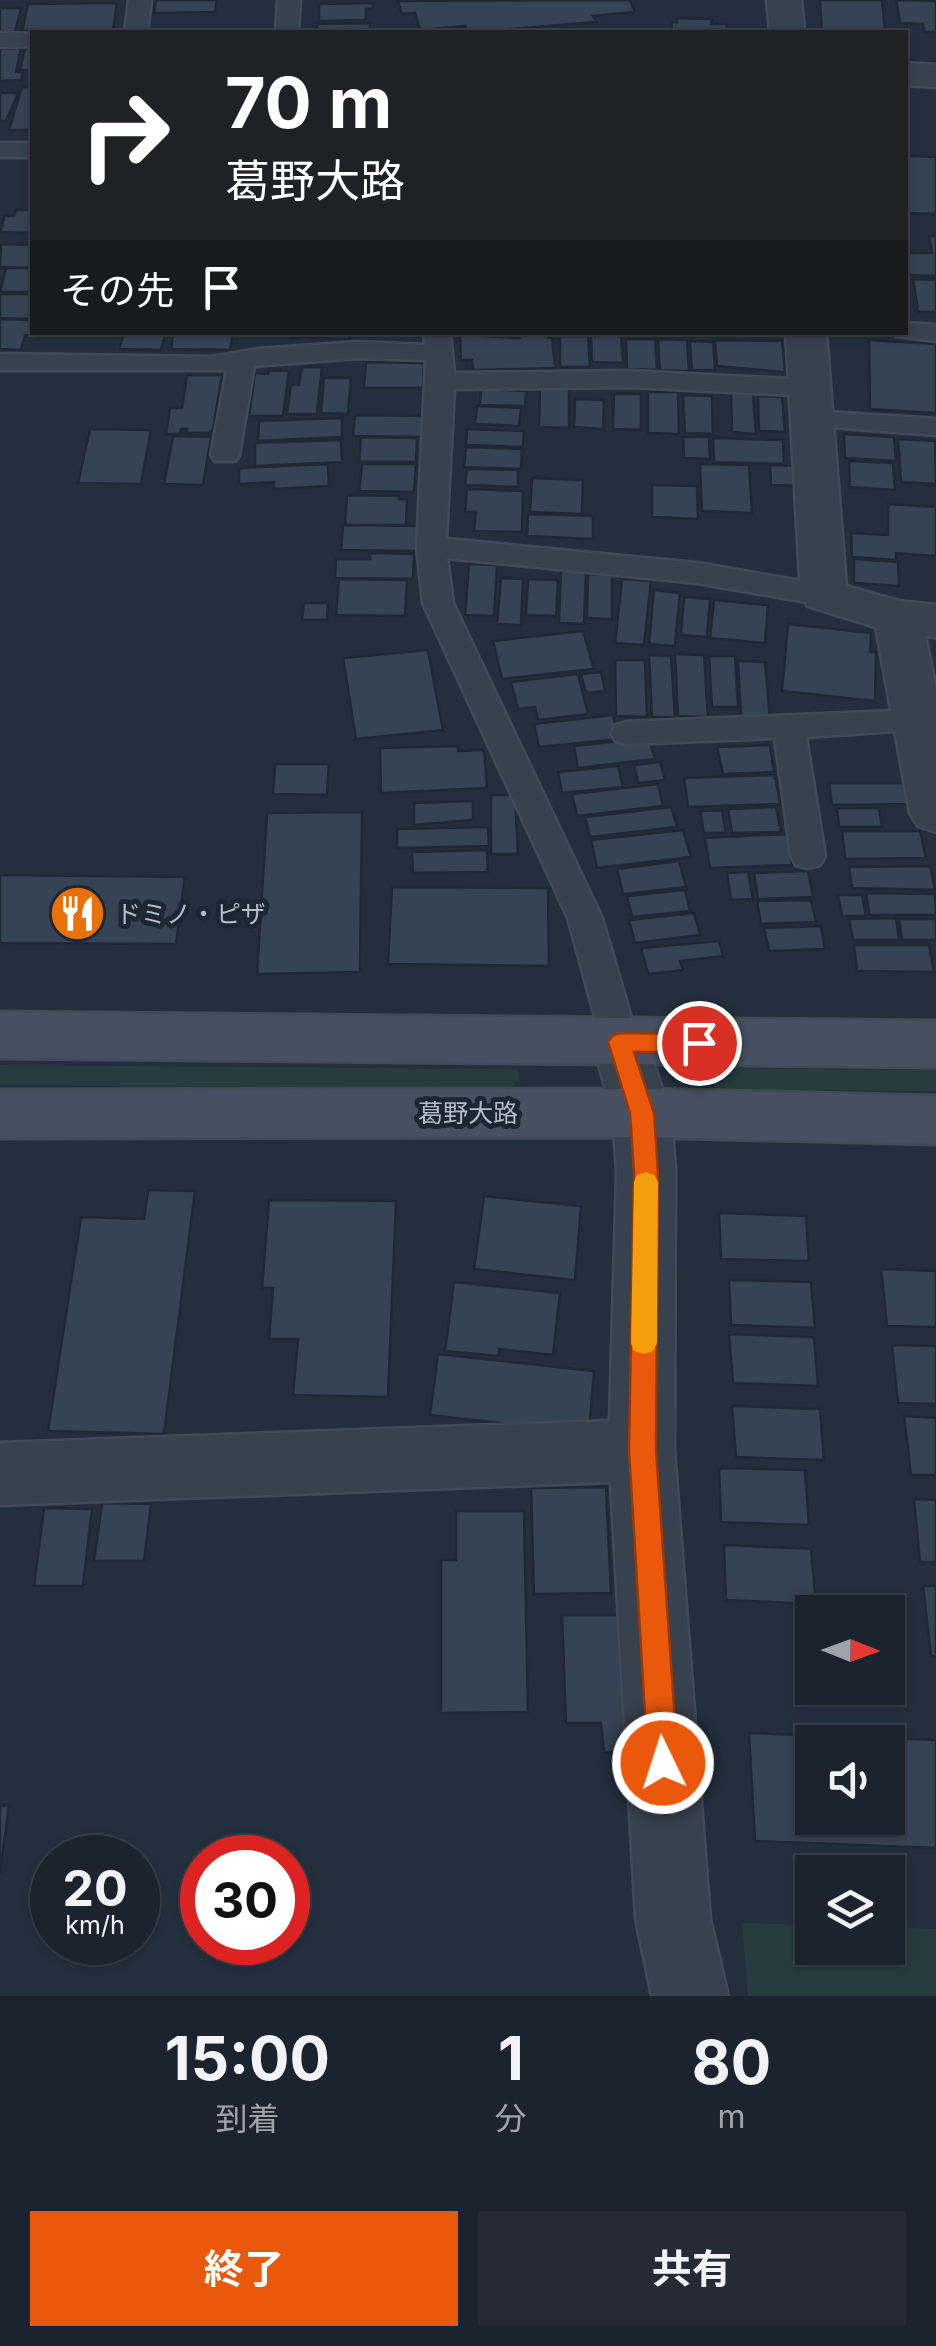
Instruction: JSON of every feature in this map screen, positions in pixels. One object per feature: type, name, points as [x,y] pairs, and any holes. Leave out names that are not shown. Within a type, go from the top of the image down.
[{"type":"street","points":[[784,0],[787,30]]},
{"type":"street","points":[[908,74],[936,76]]},
{"type":"street","points":[[806,335],[824,595],[917,619],[918,721],[936,813]]},
{"type":"street","points":[[0,1035],[936,1044]]},
{"type":"street","points":[[620,1042],[642,1113],[646,1172],[642,1450],[674,1919],[690,1996]]},
{"type":"street","name":"葛野大路","points":[[0,1114],[642,1113],[936,1120]]},
{"type":"street","points":[[0,1474],[642,1450]]},
{"type":"lane","points":[[136,30],[140,0]]},
{"type":"lane","points":[[287,30],[289,0]]},
{"type":"lane","points":[[0,40],[30,40]]},
{"type":"lane","points":[[1,152],[30,150]]},
{"type":"lane","points":[[908,331],[936,333]]},
{"type":"lane","points":[[0,362],[212,365],[254,350],[438,355],[812,403],[936,427]]},
{"type":"lane","points":[[225,454],[254,350]]},
{"type":"lane","points":[[438,355],[430,546],[438,603],[584,918],[620,1042]]},
{"type":"lane","points":[[430,546],[697,574],[824,595]]},
{"type":"lane","points":[[627,732],[918,721]]},
{"type":"lane","points":[[789,728],[808,856]]},
{"type":"green space","points":[[0,1065],[516,1069],[520,1077],[510,1089],[0,1085]]},
{"type":"green space","points":[[719,1068],[936,1070],[936,1091],[716,1089],[711,1074]]},
{"type":"green space","points":[[742,1923],[795,1925],[795,1965],[905,1965],[905,1928],[936,1929],[936,1996],[748,1996]]},
{"type":"building","points":[[156,0],[217,0],[215,12],[154,13]]},
{"type":"building","points":[[630,0],[635,12],[593,16],[596,22],[498,30],[467,30],[465,26],[420,30],[415,13],[402,14],[398,1]]},
{"type":"building","points":[[820,0],[882,0],[885,30],[822,30]]},
{"type":"building","points":[[896,0],[936,1],[936,32],[925,32],[923,24],[900,23]]},
{"type":"building","points":[[117,3],[113,30],[22,31],[28,4]]},
{"type":"building","points":[[373,3],[373,9],[366,9],[366,20],[319,21],[319,4]]},
{"type":"building","points":[[0,8],[21,8],[15,32],[0,32]]},
{"type":"building","points":[[677,18],[712,19],[711,24],[727,24],[726,30],[671,30],[672,22],[677,22]]},
{"type":"building","points":[[370,23],[370,30],[317,30],[317,24]]},
{"type":"building","points":[[21,48],[16,72],[23,72],[21,80],[0,81],[0,49]]},
{"type":"building","points":[[25,48],[30,48],[30,70],[20,70]]},
{"type":"building","points":[[22,87],[30,87],[30,126],[28,130],[9,130]]},
{"type":"building","points":[[0,93],[18,93],[6,121],[0,121]]},
{"type":"building","points":[[908,156],[936,157],[936,214],[908,213]]},
{"type":"building","points":[[16,210],[30,210],[30,233],[1,232],[4,216],[14,216]]},
{"type":"building","points":[[929,236],[936,236],[936,276],[908,275],[908,253],[932,253]]},
{"type":"building","points":[[1,244],[30,245],[30,268],[0,267]]},
{"type":"building","points":[[6,268],[30,268],[30,292],[0,292]]},
{"type":"building","points":[[913,279],[936,280],[936,312],[918,312]]},
{"type":"building","points":[[0,294],[30,294],[30,319],[0,318]]},
{"type":"building","points":[[0,319],[30,320],[30,335],[40,335],[40,336],[25,335],[21,350],[0,349]]},
{"type":"building","points":[[123,335],[165,335],[161,350],[119,349]]},
{"type":"building","points":[[173,335],[232,335],[230,350],[171,349]]},
{"type":"building","points":[[291,335],[350,335],[349,339]]},
{"type":"building","points":[[460,335],[552,337],[555,368],[473,370],[472,360],[461,360]]},
{"type":"building","points":[[591,335],[621,335],[623,363],[592,362]]},
{"type":"building","points":[[560,336],[588,336],[590,367],[560,367]]},
{"type":"building","points":[[626,339],[655,339],[657,370],[627,369]]},
{"type":"building","points":[[658,339],[687,340],[689,371],[660,370]]},
{"type":"building","points":[[715,340],[782,341],[785,372],[717,366]]},
{"type":"building","points":[[869,340],[936,344],[936,413],[870,409]]},
{"type":"building","points":[[690,341],[713,342],[715,370],[692,370]]},
{"type":"building","points":[[366,362],[424,363],[423,388],[364,388]]},
{"type":"building","points":[[302,367],[322,367],[317,414],[287,414],[291,385],[299,385]]},
{"type":"building","points":[[269,370],[289,371],[283,416],[249,416],[255,373],[268,374]]},
{"type":"building","points":[[187,375],[222,375],[213,429],[209,433],[186,433],[187,429],[181,429],[180,434],[166,434],[170,408],[182,408]]},
{"type":"building","points":[[324,378],[351,378],[348,414],[321,413]]},
{"type":"building","points":[[540,387],[569,388],[569,428],[539,427]]},
{"type":"building","points":[[481,389],[526,391],[525,406],[480,405]]},
{"type":"building","points":[[648,392],[678,392],[679,434],[648,433]]},
{"type":"building","points":[[731,393],[753,394],[756,434],[732,432]]},
{"type":"building","points":[[614,394],[641,394],[641,430],[613,429]]},
{"type":"building","points":[[683,395],[712,396],[713,434],[685,433]]},
{"type":"building","points":[[758,396],[782,397],[785,432],[759,431]]},
{"type":"building","points":[[575,399],[604,400],[603,429],[574,427]]},
{"type":"building","points":[[477,406],[521,408],[519,426],[475,424]]},
{"type":"building","points":[[355,415],[424,416],[423,437],[353,436]]},
{"type":"building","points":[[342,418],[342,437],[258,441],[259,421]]},
{"type":"building","points":[[90,429],[151,430],[141,484],[78,483]]},
{"type":"building","points":[[467,429],[524,431],[523,447],[466,445]]},
{"type":"building","points":[[844,434],[894,437],[896,461],[845,458]]},
{"type":"building","points":[[173,436],[211,437],[203,485],[164,484]]},
{"type":"building","points":[[361,437],[417,438],[416,462],[359,462]]},
{"type":"building","points":[[683,437],[709,437],[710,459],[684,458]]},
{"type":"building","points":[[713,438],[783,440],[784,464],[714,462]]},
{"type":"building","points":[[898,439],[935,441],[936,484],[901,482]]},
{"type":"building","points":[[341,440],[342,462],[255,466],[255,443]]},
{"type":"building","points":[[466,447],[522,449],[521,469],[464,467]]},
{"type":"building","points":[[849,461],[893,463],[895,490],[850,487]]},
{"type":"building","points":[[328,464],[329,486],[274,489],[274,482],[239,484],[239,468]]},
{"type":"building","points":[[362,464],[416,464],[414,492],[359,491]]},
{"type":"building","points":[[700,464],[749,465],[752,513],[702,511]]},
{"type":"building","points":[[770,465],[801,466],[803,486],[771,485]]},
{"type":"building","points":[[467,469],[518,470],[518,487],[465,485]]},
{"type":"building","points":[[532,478],[583,480],[582,514],[530,512]]},
{"type":"building","points":[[652,485],[697,486],[698,519],[652,517]]},
{"type":"building","points":[[467,489],[523,491],[522,532],[474,531],[476,512],[465,512]]},
{"type":"building","points":[[347,495],[407,499],[406,525],[345,525]]},
{"type":"building","points":[[888,504],[936,507],[936,556],[896,553],[896,560],[852,557],[851,533],[888,535]]},
{"type":"building","points":[[528,514],[593,516],[593,539],[527,536]]},
{"type":"building","points":[[343,525],[420,526],[419,551],[341,550]]},
{"type":"building","points":[[370,553],[414,554],[413,579],[335,578],[336,559],[370,559]]},
{"type":"building","points":[[854,559],[898,562],[899,586],[854,583]]},
{"type":"building","points":[[469,564],[497,565],[494,616],[465,615]]},
{"type":"building","points":[[561,567],[586,568],[584,624],[559,623]]},
{"type":"building","points":[[588,574],[612,575],[612,619],[587,618]]},
{"type":"building","points":[[501,578],[523,579],[521,625],[497,624]]},
{"type":"building","points":[[339,579],[407,580],[405,616],[336,615]]},
{"type":"building","points":[[528,579],[558,580],[556,616],[526,615]]},
{"type":"building","points":[[622,579],[651,581],[644,645],[615,643]]},
{"type":"building","points":[[654,590],[680,593],[675,646],[649,644]]},
{"type":"building","points":[[684,597],[710,599],[707,637],[681,635]]},
{"type":"building","points":[[714,600],[768,605],[765,643],[710,638]]},
{"type":"building","points":[[304,603],[328,603],[327,620],[302,620]]},
{"type":"building","points":[[788,624],[871,633],[870,652],[876,652],[875,701],[782,691]]},
{"type":"building","points":[[583,631],[594,669],[502,679],[493,641]]},
{"type":"building","points":[[428,650],[443,730],[356,739],[343,658]]},
{"type":"building","points":[[675,654],[704,655],[708,717],[678,716]]},
{"type":"building","points":[[649,655],[671,656],[675,717],[652,717]]},
{"type":"building","points":[[709,656],[735,656],[738,707],[712,707]]},
{"type":"building","points":[[615,660],[645,660],[647,717],[616,716]]},
{"type":"building","points":[[738,661],[765,662],[770,719],[741,719]]},
{"type":"building","points":[[601,672],[605,691],[586,693],[581,674]]},
{"type":"building","points":[[578,674],[588,714],[538,720],[535,707],[518,709],[511,682]]},
{"type":"building","points":[[613,715],[619,739],[539,747],[534,724]]},
{"type":"building","points":[[649,738],[655,759],[578,768],[574,746]]},
{"type":"building","points":[[770,745],[774,772],[723,774],[717,747]]},
{"type":"building","points":[[458,746],[458,751],[484,750],[487,788],[381,793],[380,748]]},
{"type":"building","points":[[660,762],[665,780],[638,783],[634,765]]},
{"type":"building","points":[[275,764],[329,764],[327,795],[273,794]]},
{"type":"building","points":[[618,766],[623,787],[562,793],[558,772]]},
{"type":"building","points":[[775,775],[780,804],[688,807],[684,778]]},
{"type":"building","points":[[829,783],[910,783],[913,804],[832,805]]},
{"type":"building","points":[[658,784],[663,806],[577,816],[572,794]]},
{"type":"building","points":[[491,795],[515,795],[518,854],[491,854]]},
{"type":"building","points":[[473,801],[473,820],[414,825],[414,803]]},
{"type":"building","points":[[671,807],[677,827],[590,837],[585,817]]},
{"type":"building","points":[[776,807],[781,832],[732,833],[728,809]]},
{"type":"building","points":[[837,808],[879,808],[882,827],[839,827]]},
{"type":"building","points":[[722,810],[726,833],[704,833],[700,811]]},
{"type":"building","points":[[362,812],[360,972],[257,974],[267,813]]},
{"type":"building","points":[[488,827],[489,846],[397,848],[397,829]]},
{"type":"building","points":[[683,830],[691,857],[597,868],[591,840]]},
{"type":"building","points":[[842,831],[920,831],[926,858],[845,859]]},
{"type":"building","points":[[787,834],[792,865],[710,868],[705,838]]},
{"type":"building","points":[[487,850],[488,872],[413,873],[412,852]]},
{"type":"building","points":[[679,861],[686,887],[623,894],[617,869]]},
{"type":"building","points":[[930,866],[935,890],[852,888],[849,867]]},
{"type":"building","points":[[808,871],[813,897],[758,899],[754,873]]},
{"type":"building","points":[[748,872],[753,899],[731,900],[727,873]]},
{"type":"building","points":[[0,875],[185,877],[176,944],[0,943]]},
{"type":"building","points":[[392,887],[548,888],[549,966],[388,964]]},
{"type":"building","points":[[685,890],[690,911],[632,917],[627,896]]},
{"type":"building","points":[[866,893],[935,894],[936,915],[869,915]]},
{"type":"building","points":[[838,895],[862,895],[866,916],[842,916]]},
{"type":"building","points":[[811,900],[816,922],[761,924],[757,901]]},
{"type":"building","points":[[694,913],[700,935],[635,943],[629,920]]},
{"type":"building","points":[[896,918],[899,940],[853,940],[849,919]]},
{"type":"building","points":[[899,919],[936,919],[936,940],[902,940]]},
{"type":"building","points":[[821,926],[825,949],[769,951],[764,928]]},
{"type":"building","points":[[719,941],[723,956],[680,961],[683,970],[648,974],[641,948]]},
{"type":"building","points":[[854,945],[929,945],[934,972],[857,971]]},
{"type":"building","points":[[148,1190],[195,1191],[164,1434],[48,1431],[81,1217],[144,1219]]},
{"type":"building","points":[[484,1196],[581,1206],[575,1280],[474,1269]]},
{"type":"building","points":[[269,1200],[396,1201],[388,1397],[293,1395],[298,1339],[269,1339],[273,1288],[262,1288]]},
{"type":"building","points":[[719,1213],[806,1216],[809,1261],[721,1259]]},
{"type":"building","points":[[881,1269],[936,1271],[936,1327],[887,1326]]},
{"type":"building","points":[[729,1280],[811,1282],[815,1328],[731,1325]]},
{"type":"building","points":[[454,1282],[560,1293],[553,1355],[499,1349],[499,1356],[445,1351]]},
{"type":"building","points":[[729,1334],[814,1337],[818,1386],[733,1383]]},
{"type":"building","points":[[892,1345],[936,1346],[936,1404],[898,1403]]},
{"type":"building","points":[[438,1354],[594,1371],[589,1433],[430,1415]]},
{"type":"building","points":[[732,1406],[820,1409],[824,1460],[736,1457]]},
{"type":"building","points":[[904,1416],[936,1418],[936,1475],[911,1475]]},
{"type":"building","points":[[719,1468],[805,1470],[809,1525],[721,1522]]},
{"type":"building","points":[[606,1487],[611,1593],[534,1594],[531,1488]]},
{"type":"building","points":[[914,1499],[936,1500],[936,1562],[920,1562]]},
{"type":"building","points":[[102,1503],[151,1504],[144,1561],[94,1561]]},
{"type":"building","points":[[44,1508],[92,1509],[83,1586],[34,1586]]},
{"type":"building","points":[[456,1511],[524,1511],[528,1712],[441,1713],[441,1560],[456,1560]]},
{"type":"building","points":[[724,1545],[811,1549],[815,1595],[795,1595],[795,1603],[726,1600]]},
{"type":"building","points":[[923,1586],[936,1586],[936,1656],[931,1656]]},
{"type":"building","points":[[562,1615],[636,1615],[647,1752],[604,1752],[601,1723],[566,1723]]},
{"type":"building","points":[[749,1733],[795,1735],[795,1835],[905,1835],[905,1739],[936,1740],[936,1848],[755,1841]]},
{"type":"building","points":[[9,1805],[0,1874],[0,1806]]},
{"type":"slow traffic","points":[[644,1343],[646,1182]]},
{"type":"place","name":"ドミノ・ピザ","points":[[77,914]]},
{"type":"route","points":[[663,1763],[642,1450],[646,1172],[642,1113],[620,1042],[699,1043]]}]
